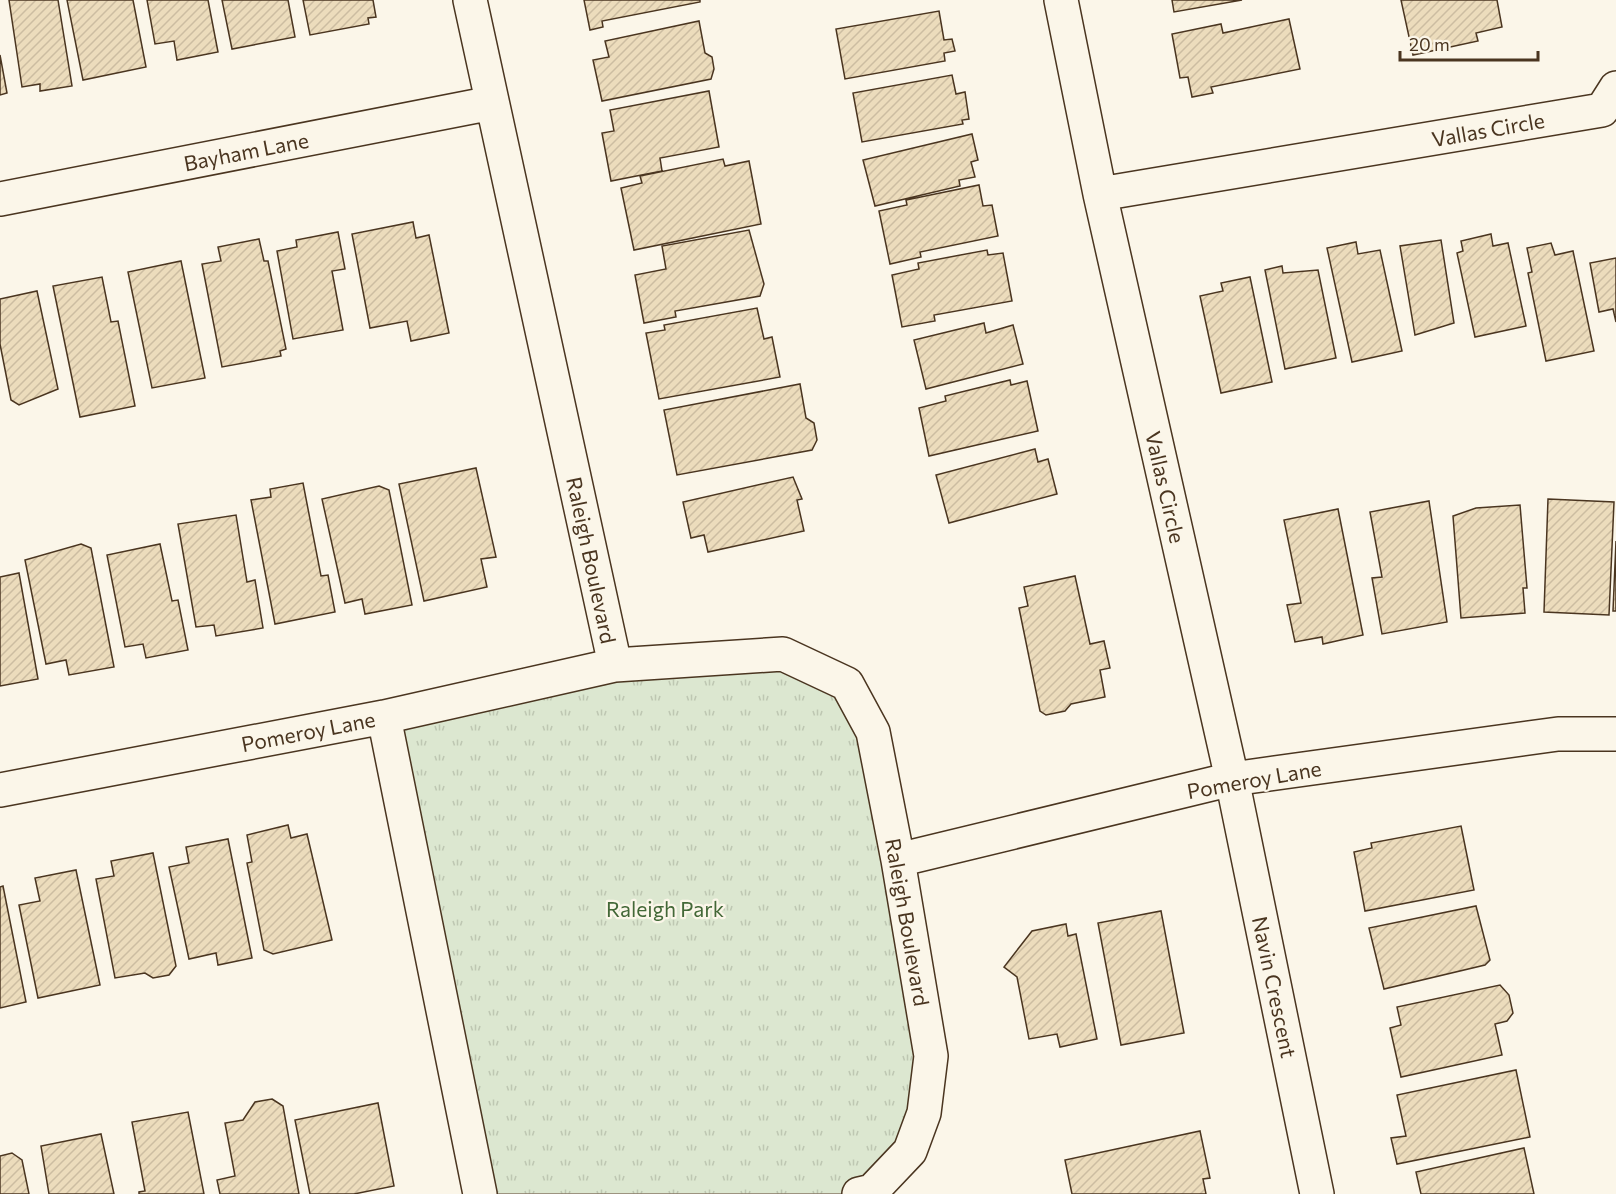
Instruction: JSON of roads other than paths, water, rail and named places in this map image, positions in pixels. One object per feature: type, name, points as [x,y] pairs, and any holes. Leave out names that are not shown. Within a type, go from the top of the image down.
[{"type":"street","name":"Raleigh Boulevard","points":[[470,0],[615,665],[783,654],[847,684],[873,732],[898,860],[931,1056],[924,1113],[910,1151],[872,1191],[859,1194]]},
{"type":"street","name":"Vallas Circle","points":[[1061,0],[1100,194],[1232,779]]},
{"type":"street","name":"Vallas Circle","points":[[1100,194],[1602,110],[1616,87]]},
{"type":"street","name":"Bayham Lane","points":[[0,198],[492,103]]},
{"type":"street","name":"Pomeroy Lane","points":[[0,790],[384,717],[615,665]]},
{"type":"street","points":[[384,717],[480,1194]]},
{"type":"street","name":"Pomeroy Lane","points":[[898,860],[1232,779],[1558,734],[1616,734]]},
{"type":"street","name":"Navin Crescent","points":[[1232,779],[1317,1194]]},
{"type":"park label","name":"Raleigh Park","points":[[665,908]]}]
